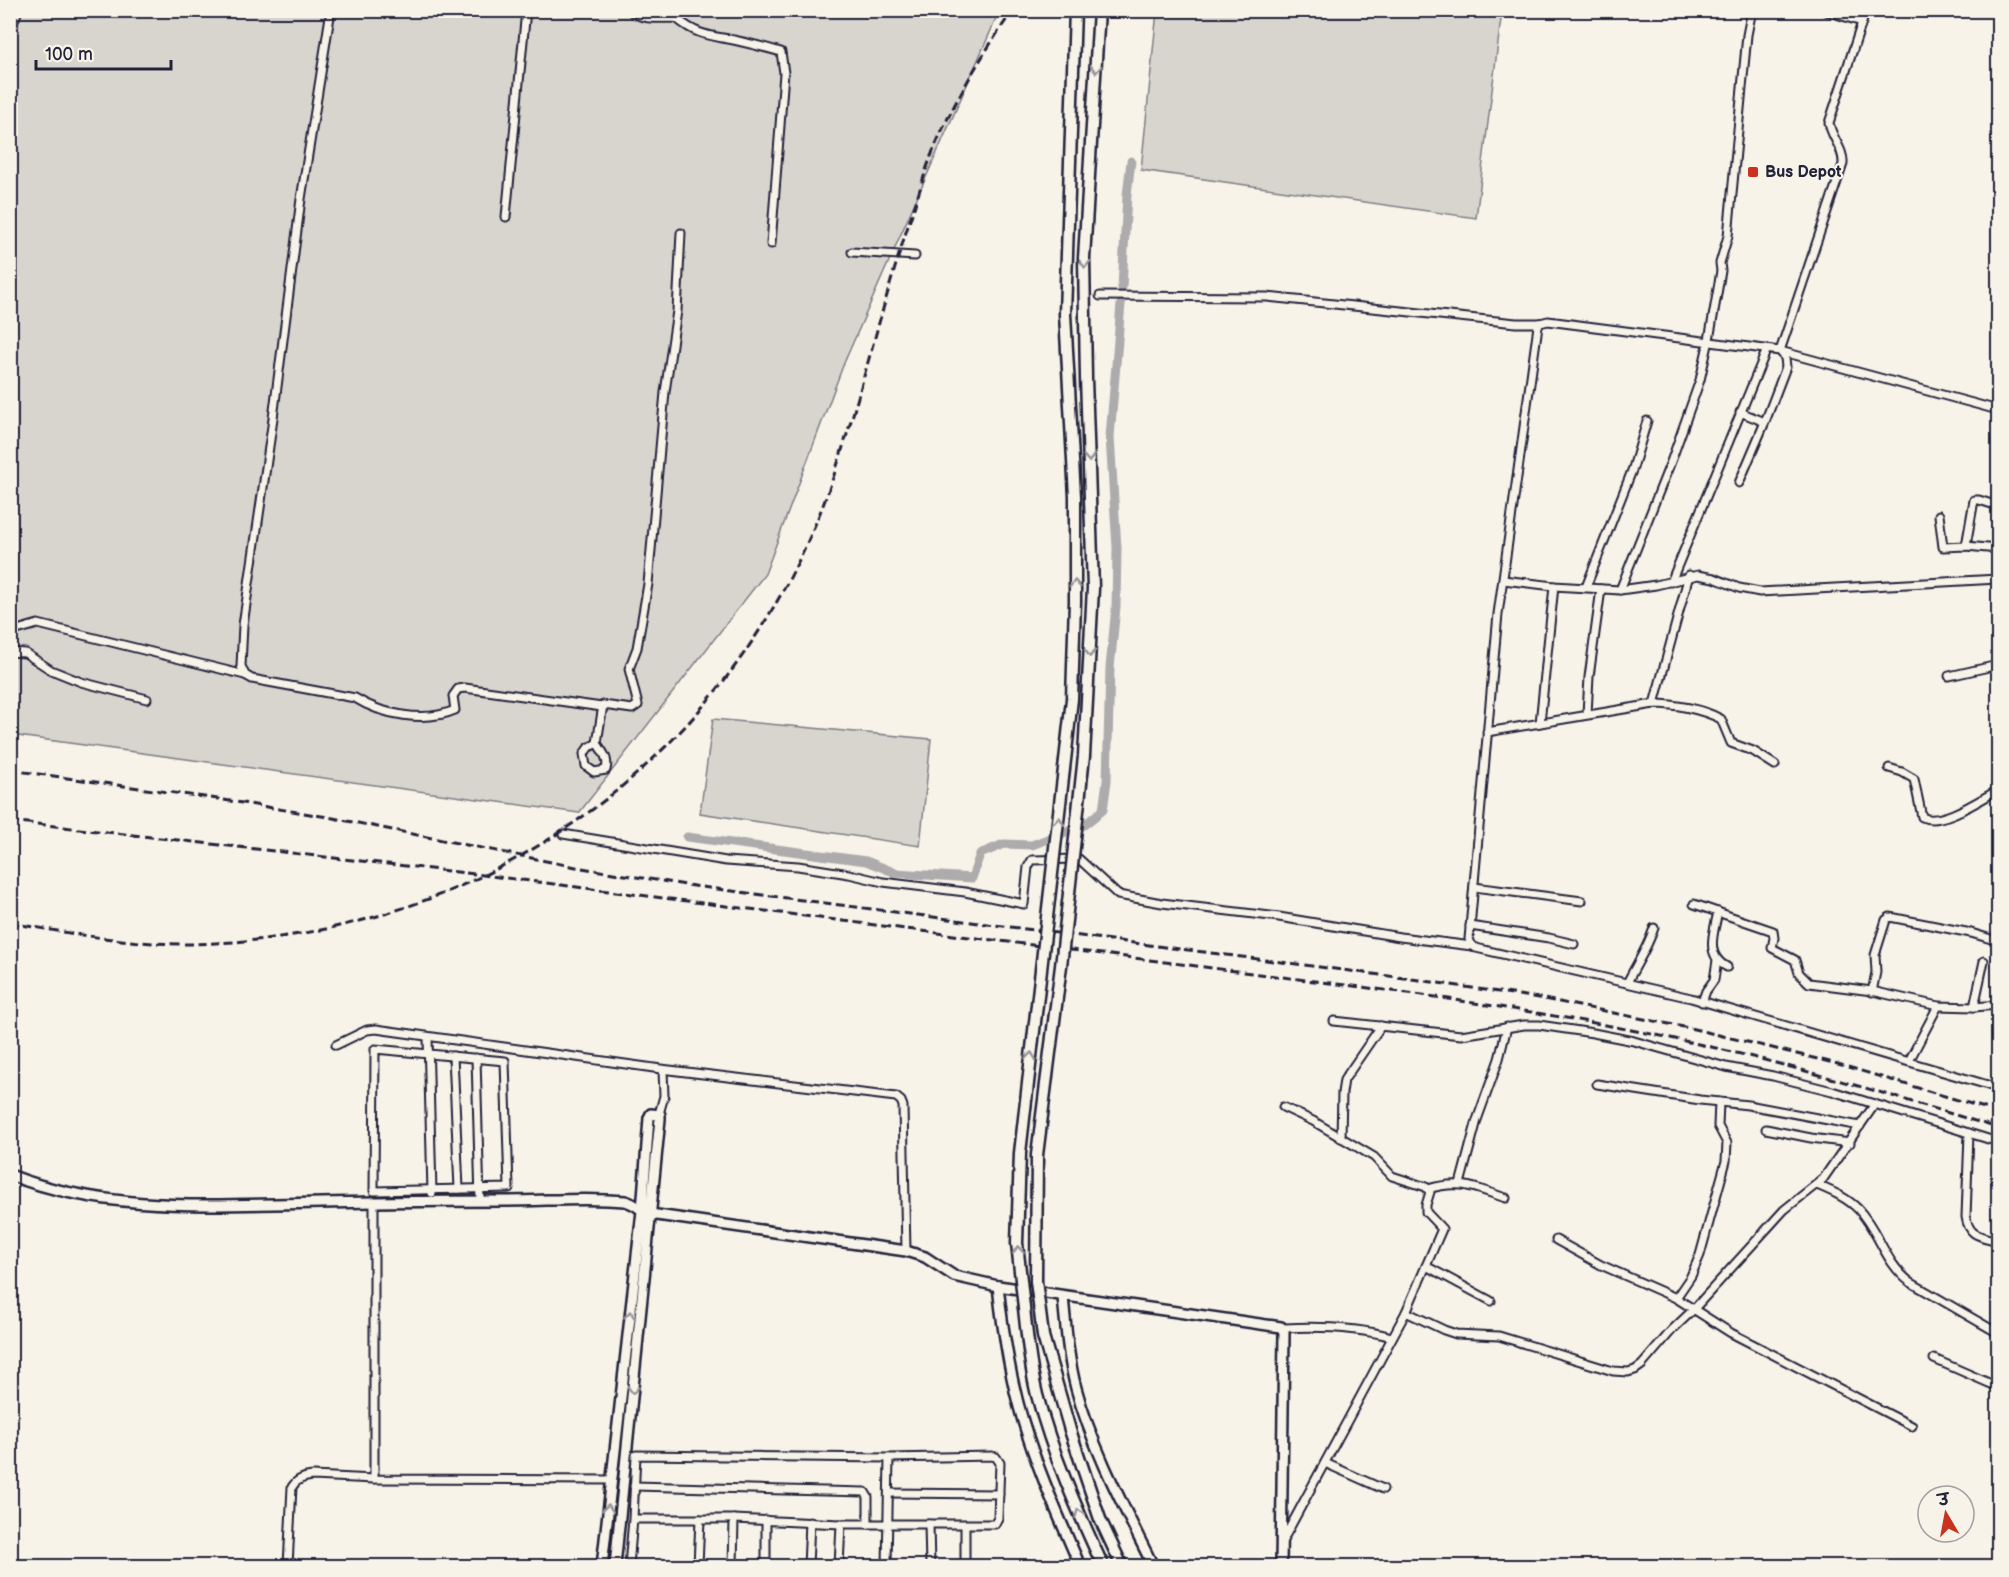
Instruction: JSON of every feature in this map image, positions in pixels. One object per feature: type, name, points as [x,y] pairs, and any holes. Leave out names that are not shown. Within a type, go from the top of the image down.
[{"type":"main road","points":[[1075,10],[1065,314],[1075,497],[1072,699],[1020,1153],[1017,1243],[1027,1335],[1037,1393],[1065,1476],[1103,1566]]},
{"type":"main road","points":[[1100,10],[1084,258],[1093,588],[1084,756],[1037,1155],[1036,1281],[1043,1336],[1070,1430],[1100,1519],[1122,1566]]},
{"type":"street","points":[[10,32],[18,10]]},
{"type":"street","points":[[245,675],[241,666],[243,625],[272,426],[301,199],[331,10]]},
{"type":"street","points":[[506,217],[526,10]]},
{"type":"street","points":[[630,10],[634,14],[654,18],[676,18],[689,29],[707,36],[781,52],[784,73],[771,244]]},
{"type":"street","points":[[1620,590],[1682,433],[1700,380],[1721,272],[1720,263],[1728,236],[1747,35],[1752,10]]},
{"type":"street","points":[[1823,10],[1862,22]]},
{"type":"street","points":[[1780,351],[1843,164],[1844,157],[1831,134],[1829,123],[1866,10]]},
{"type":"street","points":[[10,632],[38,624],[245,675],[252,679],[355,698],[381,711],[417,716],[447,714],[455,710],[453,696],[458,689],[465,688],[632,709],[638,705],[629,669],[637,648],[648,584],[664,392],[677,311],[681,233]]},
{"type":"street","points":[[852,252],[915,256]]},
{"type":"street","points":[[1100,296],[1267,297],[1516,323],[1548,321],[1709,340],[1780,351],[1998,410]]},
{"type":"street","points":[[1472,946],[1469,939],[1470,926],[1498,614],[1540,323]]},
{"type":"street","points":[[1671,582],[1767,350]]},
{"type":"street","points":[[1739,483],[1786,367],[1785,358],[1780,351]]},
{"type":"street","points":[[1740,412],[1765,422]]},
{"type":"street","points":[[1586,587],[1633,468],[1647,421]]},
{"type":"street","points":[[1966,546],[1974,500],[1998,506]]},
{"type":"street","points":[[1939,515],[1942,547],[1966,546],[1998,549]]},
{"type":"street","points":[[1503,580],[1620,590],[1698,575],[1760,592],[1998,579]]},
{"type":"street","points":[[1654,704],[1689,576]]},
{"type":"street","points":[[1540,723],[1554,586]]},
{"type":"street","points":[[1587,714],[1589,677],[1601,589]]},
{"type":"street","points":[[10,652],[25,653],[51,670],[81,682],[147,699]]},
{"type":"street","points":[[1949,676],[1998,665]]},
{"type":"street","points":[[1487,732],[1587,714],[1654,704],[1667,705],[1722,719],[1731,743],[1753,751],[1775,765]]},
{"type":"street","points":[[597,743],[602,707]]},
{"type":"street","points":[[1889,768],[1914,779],[1922,817],[1927,819],[1943,818],[1998,790]]},
{"type":"street","points":[[563,834],[726,861],[798,866],[883,882],[965,892],[1024,904],[1028,867],[1032,860],[1079,858],[1118,895],[1472,946],[1702,1002],[1998,1088]]},
{"type":"street","points":[[1474,887],[1582,901]]},
{"type":"street","points":[[1694,903],[1773,931],[1772,948],[1795,960],[1799,973],[1809,982],[1938,1006],[1998,1005]]},
{"type":"street","points":[[1702,1002],[1714,980],[1717,960],[1711,946],[1718,912]]},
{"type":"street","points":[[1872,992],[1876,972],[1875,955],[1886,920],[1890,917],[1971,933],[1998,941]]},
{"type":"street","points":[[1470,926],[1574,944]]},
{"type":"street","points":[[1627,983],[1639,958],[1646,951],[1654,928]]},
{"type":"street","points":[[1717,960],[1727,966]]},
{"type":"street","points":[[1974,1007],[1984,961]]},
{"type":"street","points":[[1909,1061],[1938,1006]]},
{"type":"street","points":[[1334,1021],[1461,1035],[1507,1027],[1539,1025],[1634,1041],[1875,1104],[1998,1142]]},
{"type":"street","points":[[1341,1138],[1344,1080],[1381,1026]]},
{"type":"street","points":[[1460,1184],[1477,1120],[1499,1059],[1507,1027]]},
{"type":"street","points":[[336,1045],[371,1030],[898,1099],[903,1107],[906,1251]]},
{"type":"street","points":[[428,1037],[432,1201]]},
{"type":"street","points":[[477,1043],[474,1058],[480,1201]]},
{"type":"street","points":[[375,1049],[429,1053],[505,1061],[509,1188],[374,1191],[375,1049]]},
{"type":"street","points":[[453,1056],[459,1189]]},
{"type":"street","points":[[615,1566],[646,1212],[649,1118],[651,1114],[659,1114],[664,1096],[663,1070]]},
{"type":"street","points":[[1597,1084],[1860,1126]]},
{"type":"street","points":[[1676,1298],[1701,1255],[1726,1161],[1727,1143],[1718,1126],[1719,1102]]},
{"type":"street","points":[[1406,1312],[1450,1332],[1499,1336],[1620,1372],[1635,1370],[1784,1210],[1823,1179],[1875,1104]]},
{"type":"street","points":[[1283,1107],[1313,1121],[1374,1157],[1392,1176],[1428,1189],[1446,1184],[1460,1184],[1506,1198]]},
{"type":"street","points":[[1766,1129],[1850,1143]]},
{"type":"street","points":[[1969,1133],[1966,1217],[1968,1227],[1976,1234],[1998,1240]]},
{"type":"street","points":[[10,1175],[54,1190],[100,1199],[145,1203],[226,1205],[374,1201],[616,1200],[630,1202],[646,1212],[906,1251],[925,1257],[954,1276],[998,1286],[1284,1328],[1335,1327],[1392,1337]]},
{"type":"street","points":[[1817,1185],[1837,1194],[1859,1210],[1900,1274],[1998,1334]]},
{"type":"street","points":[[1281,1545],[1406,1312],[1442,1229],[1426,1212],[1430,1192],[1428,1189]]},
{"type":"street","points":[[374,1201],[374,1479]]},
{"type":"street","points":[[602,1566],[646,1212]]},
{"type":"street","points":[[1556,1240],[1612,1271],[1676,1298],[1731,1333],[1912,1426]]},
{"type":"street","points":[[1426,1266],[1491,1300]]},
{"type":"street","points":[[998,1286],[1010,1367],[1023,1421],[1036,1461],[1080,1566]]},
{"type":"street","points":[[1064,1297],[1067,1337],[1076,1388],[1092,1434],[1153,1566]]},
{"type":"street","points":[[1281,1566],[1284,1328]]},
{"type":"street","points":[[1934,1359],[1998,1387]]},
{"type":"street","points":[[629,1566],[636,1455],[889,1458],[992,1456],[996,1457],[1000,1463],[997,1523],[992,1525],[633,1519]]},
{"type":"street","points":[[886,1566],[889,1458]]},
{"type":"street","points":[[1325,1463],[1383,1489]]},
{"type":"street","points":[[288,1566],[291,1494],[295,1483],[305,1477],[611,1480]]},
{"type":"street","points":[[634,1486],[864,1492],[868,1497],[868,1524]]},
{"type":"street","points":[[889,1493],[999,1494]]},
{"type":"street","points":[[698,1566],[700,1519]]},
{"type":"street","points":[[733,1566],[734,1519]]},
{"type":"street","points":[[766,1520],[766,1566]]},
{"type":"street","points":[[808,1566],[810,1522]]},
{"type":"street","points":[[839,1566],[840,1524]]},
{"type":"street","points":[[929,1524],[930,1566]]},
{"type":"street","points":[[965,1525],[965,1566]]},
{"type":"shaded area","points":[[11,11],[1004,11],[996,19],[844,363],[765,574],[579,813],[11,735]]},
{"type":"shaded area","points":[[1157,11],[1502,11],[1476,218],[1141,170]]},
{"type":"shaded area","points":[[713,719],[931,739],[920,846],[700,813]]},
{"type":"waterway","points":[[1122,288],[1131,161]]},
{"type":"waterway","points":[[687,837],[866,861],[896,873],[972,878],[980,854],[1004,844],[1032,845],[1084,825],[1103,810],[1107,781],[1110,668],[1116,607],[1117,548],[1110,437],[1121,304]]},
{"type":"railway","points":[[10,923],[120,940],[186,944],[296,935],[400,909],[497,869],[586,814],[666,747],[734,667],[791,576],[834,475],[894,270],[933,151],[981,58],[1013,10]]},
{"type":"railway","points":[[10,770],[328,817],[576,867],[686,885],[1412,979],[1539,998],[1694,1029],[1838,1064],[1998,1112]]},
{"type":"railway","points":[[10,821],[475,874],[1450,999],[1621,1028],[1728,1051],[1845,1082],[1998,1128]]},
{"type":"place","name":"Bus Depot","points":[[1753,172]]}]
